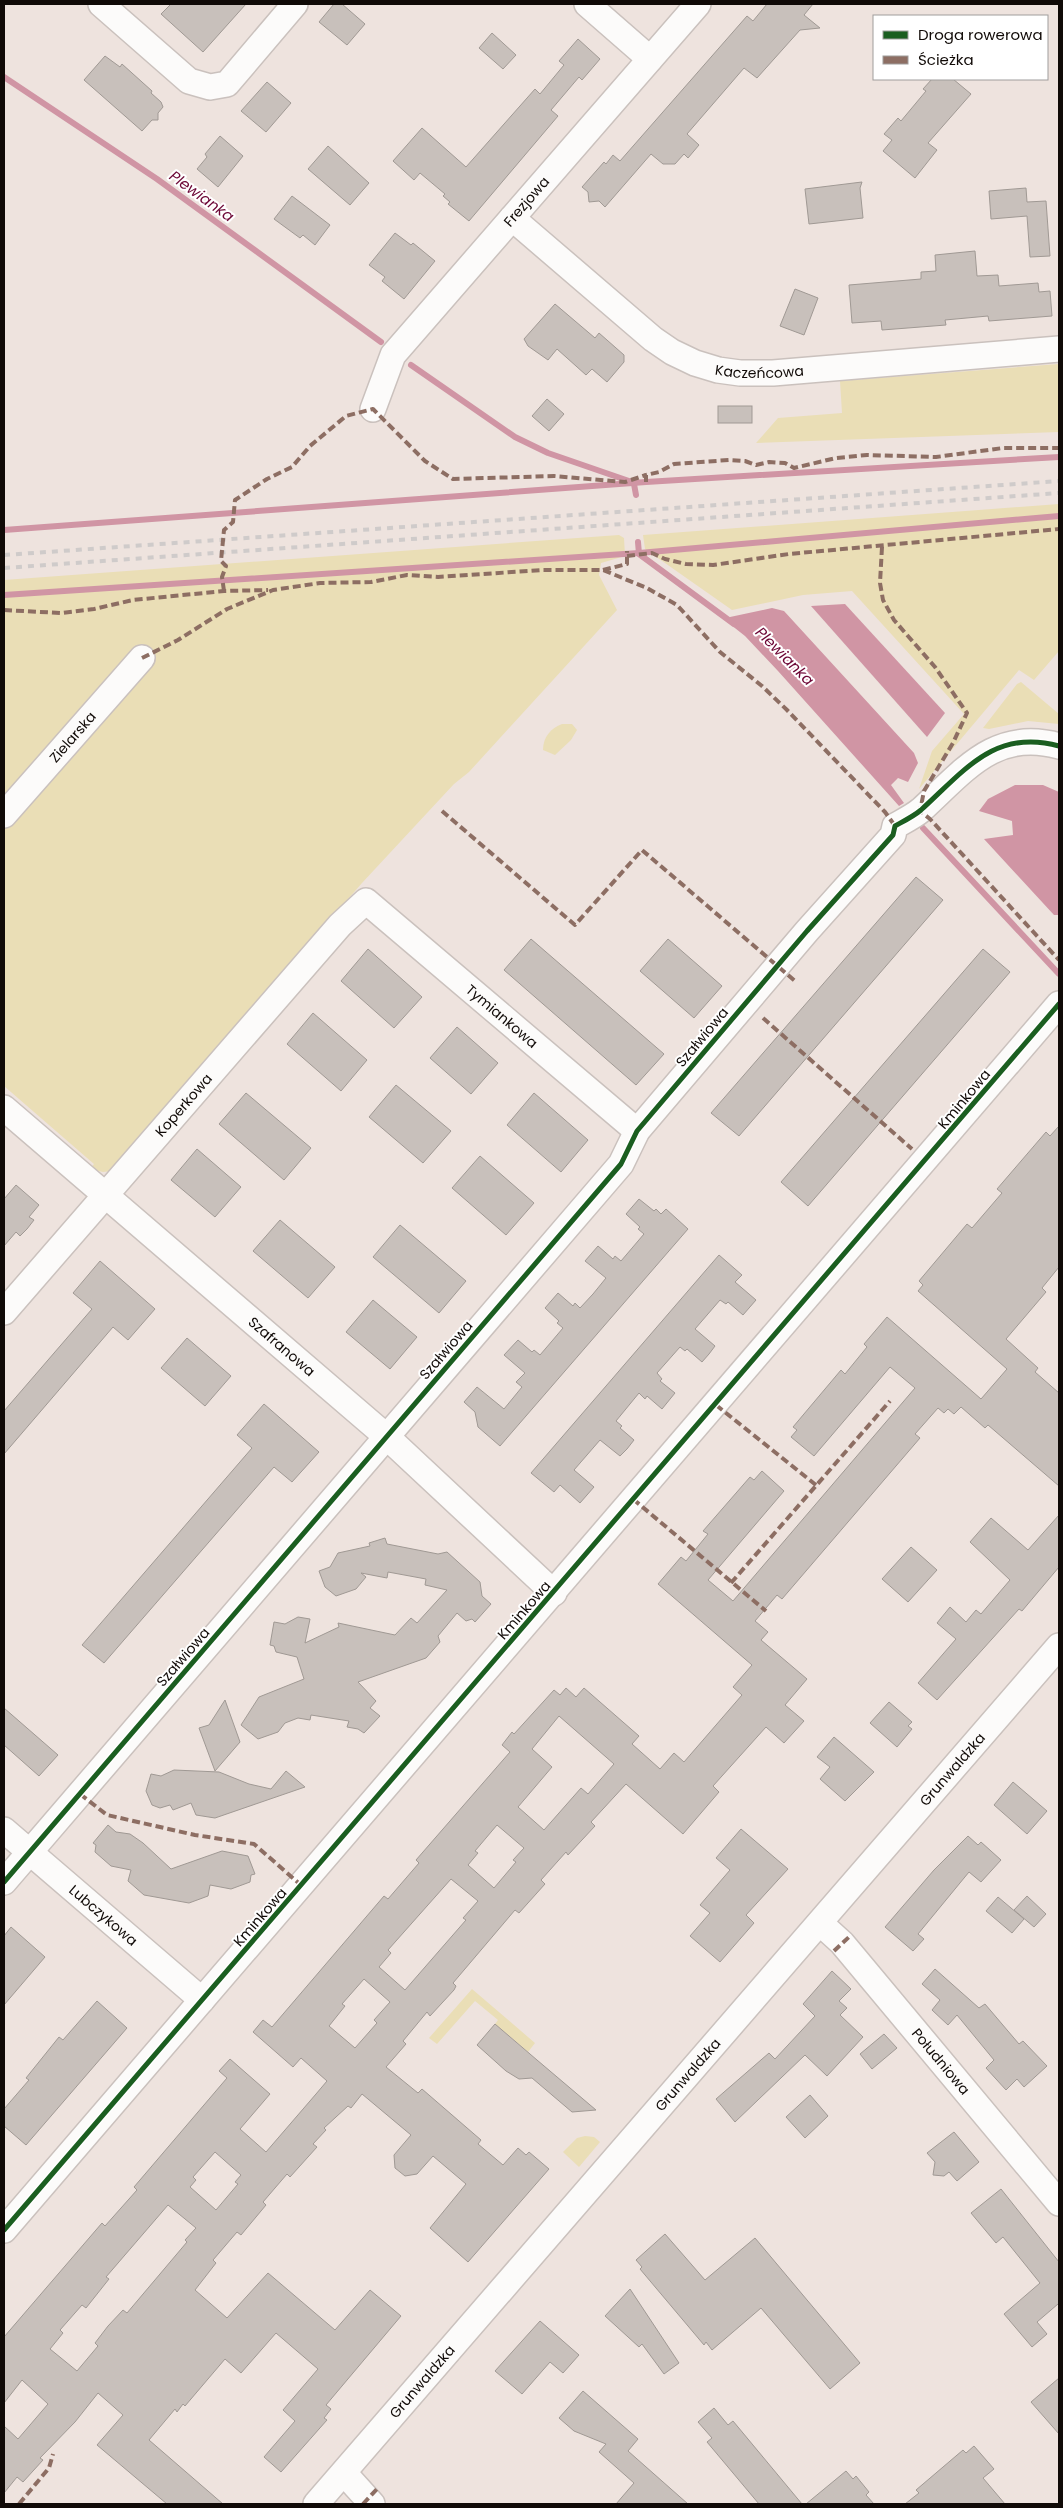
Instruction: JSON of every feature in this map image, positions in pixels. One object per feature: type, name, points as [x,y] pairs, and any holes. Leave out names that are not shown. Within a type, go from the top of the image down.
[{"type":"street","points":[[101,4],[189,81],[210,88],[228,84],[295,4]]},
{"type":"street","points":[[587,4],[650,59]]},
{"type":"street","name":"Frezjowa","points":[[372,409],[394,355],[698,4]]},
{"type":"street","name":"Kaczeńcowa","points":[[512,218],[653,339],[695,363],[718,370],[740,373],[773,373],[1059,350]]},
{"type":"street","name":"Zielarska","points":[[4,815],[142,658]]},
{"type":"street","name":"Szałwiowa","points":[[4,1882],[621,1164],[637,1132],[801,938],[893,835],[895,826],[920,811],[954,777],[985,754],[1020,741],[1036,741],[1059,746]]},
{"type":"street","name":"Tymiankowa","points":[[366,901],[637,1132]]},
{"type":"street","name":"Koperkowa","points":[[4,1312],[340,925],[366,901]]},
{"type":"street","name":"Kminkowa","points":[[4,2230],[1059,1004]]},
{"type":"street","name":"Szafranowa","points":[[4,1108],[387,1437],[554,1593]]},
{"type":"street","name":"Grunwaldzka","points":[[316,2504],[1059,1646]]},
{"type":"street","name":"Lubczykowa","points":[[4,1830],[202,2000]]},
{"type":"street","name":"Południowa","points":[[820,1923],[842,1944],[1059,2203]]},
{"type":"street","points":[[344,2473],[372,2504]]},
{"type":"shaded area","points":[[1059,364],[1059,432],[756,443],[778,418],[842,413],[840,381]]},
{"type":"shaded area","points":[[1059,504],[1059,651],[1034,680],[1019,670],[919,789],[932,751],[964,714],[852,591],[803,595],[732,610],[645,549],[643,535]]},
{"type":"shaded area","points":[[619,535],[624,538],[625,556],[601,563],[599,575],[617,610],[469,772],[454,784],[362,883],[112,1171],[103,1172],[90,1169],[94,1164],[4,1086],[4,580]]},
{"type":"shaded area","points":[[1021,682],[1059,714],[1059,724],[1028,721],[989,729],[983,728],[1017,684]]},
{"type":"shaded area","points":[[562,724],[572,724],[577,730],[571,740],[555,755],[543,750],[544,741],[548,734]]},
{"type":"shaded area","points":[[472,1989],[535,2043],[528,2052],[495,2024],[498,2020],[475,2001],[437,2044],[429,2038]]},
{"type":"shaded area","points":[[585,2136],[594,2137],[600,2142],[579,2167],[563,2152],[577,2138]]},
{"type":"water","points":[[845,604],[945,713],[927,737],[811,606]]},
{"type":"water","points":[[772,608],[784,611],[914,753],[918,763],[908,782],[898,778],[891,785],[904,803],[899,806],[778,671],[745,636],[726,621],[730,617]]},
{"type":"water","points":[[1015,785],[1043,785],[1059,792],[1059,915],[1054,915],[984,839],[1013,835],[1012,821],[979,811],[988,799]]},
{"type":"building","points":[[171,4],[246,4],[203,52],[161,14]]},
{"type":"building","points":[[334,4],[342,4],[365,24],[347,45],[319,22]]},
{"type":"building","points":[[767,4],[813,4],[804,15],[820,28],[800,30],[757,78],[744,68],[687,134],[699,145],[688,158],[684,154],[675,164],[663,164],[651,154],[605,207],[599,201],[589,202],[588,192],[582,187],[604,162],[606,164],[613,155],[620,161],[747,16],[753,21]]},
{"type":"building","points":[[492,33],[516,55],[503,69],[479,48]]},
{"type":"building","points":[[578,39],[600,59],[582,80],[579,77],[551,110],[558,116],[469,221],[448,204],[450,202],[443,196],[445,194],[420,173],[414,180],[393,161],[422,128],[466,167],[535,89],[540,94],[564,65],[559,61]]},
{"type":"building","points":[[105,56],[120,67],[122,64],[152,91],[151,93],[161,102],[163,107],[158,113],[158,120],[152,120],[142,131],[84,80]]},
{"type":"building","points":[[931,80],[954,80],[971,94],[928,143],[937,150],[915,178],[883,151],[892,140],[884,134],[898,118],[901,121],[926,91],[923,89]]},
{"type":"building","points":[[267,82],[291,103],[266,132],[241,111]]},
{"type":"building","points":[[220,136],[243,156],[218,187],[197,169],[207,157],[205,154]]},
{"type":"building","points":[[328,146],[369,183],[350,205],[308,169]]},
{"type":"building","points":[[862,182],[860,188],[863,218],[809,224],[805,189]]},
{"type":"building","points":[[1026,188],[1027,202],[1046,201],[1050,256],[1030,257],[1027,216],[991,219],[989,191]]},
{"type":"building","points":[[292,196],[330,225],[315,245],[303,235],[300,238],[274,219]]},
{"type":"building","points":[[395,233],[411,245],[413,243],[435,261],[404,299],[382,281],[385,277],[369,265]]},
{"type":"building","points":[[975,251],[977,276],[998,275],[999,286],[1038,283],[1039,292],[1050,291],[1052,316],[989,321],[988,316],[945,320],[946,325],[882,330],[881,321],[852,323],[849,285],[921,279],[921,272],[936,271],[935,255]]},
{"type":"building","points":[[795,289],[818,298],[804,335],[780,326]]},
{"type":"building","points":[[555,304],[595,338],[599,333],[624,355],[624,362],[607,382],[592,369],[586,375],[557,349],[548,360],[528,346],[524,339]]},
{"type":"building","points":[[547,399],[564,414],[549,431],[532,416]]},
{"type":"building","points":[[718,406],[752,406],[752,423],[718,423]]},
{"type":"building","points":[[916,877],[943,900],[739,1136],[711,1113]]},
{"type":"building","points":[[531,939],[664,1054],[636,1085],[504,970]]},
{"type":"building","points":[[668,939],[722,986],[694,1018],[640,971]]},
{"type":"building","points":[[368,949],[422,997],[394,1028],[341,981]]},
{"type":"building","points":[[983,949],[1010,972],[808,1206],[781,1182]]},
{"type":"building","points":[[313,1013],[367,1060],[341,1091],[287,1044]]},
{"type":"building","points":[[457,1027],[498,1063],[471,1094],[430,1058]]},
{"type":"building","points":[[396,1085],[451,1131],[423,1163],[369,1117]]},
{"type":"building","points":[[246,1093],[311,1148],[284,1180],[219,1124]]},
{"type":"building","points":[[534,1093],[588,1140],[561,1172],[507,1125]]},
{"type":"building","points":[[1059,1126],[1059,1267],[1042,1288],[1046,1292],[1006,1339],[1038,1368],[1035,1372],[1059,1393],[1059,1486],[988,1425],[985,1428],[961,1407],[954,1414],[948,1409],[944,1413],[938,1408],[915,1434],[920,1438],[782,1599],[777,1595],[755,1621],[768,1632],[761,1640],[807,1679],[785,1705],[804,1721],[784,1743],[766,1727],[713,1786],[719,1792],[683,1834],[626,1784],[591,1822],[595,1826],[568,1855],[566,1852],[541,1880],[545,1884],[519,1913],[515,1910],[453,1983],[456,1986],[454,1990],[430,2016],[427,2012],[403,2041],[406,2044],[386,2067],[418,2093],[422,2089],[481,2140],[478,2144],[503,2165],[518,2148],[526,2155],[529,2152],[549,2169],[468,2262],[430,2228],[466,2184],[433,2156],[417,2174],[405,2176],[395,2168],[394,2155],[411,2135],[362,2094],[351,2108],[348,2106],[324,2128],[326,2130],[313,2144],[317,2147],[290,2177],[287,2174],[263,2202],[266,2205],[241,2235],[237,2232],[213,2260],[216,2263],[195,2290],[227,2318],[268,2273],[335,2330],[370,2290],[401,2316],[326,2405],[331,2409],[324,2418],[327,2420],[281,2472],[264,2457],[295,2421],[283,2410],[318,2369],[276,2333],[241,2373],[225,2359],[185,2406],[183,2404],[177,2412],[175,2409],[149,2440],[223,2504],[167,2504],[97,2445],[123,2415],[98,2393],[75,2422],[40,2458],[43,2460],[23,2482],[17,2477],[4,2493],[4,2426],[18,2439],[48,2404],[22,2380],[4,2403],[4,2337],[102,2223],[105,2226],[137,2190],[134,2187],[227,2078],[219,2071],[230,2059],[270,2094],[240,2129],[266,2152],[327,2081],[301,2058],[293,2067],[253,2032],[263,2020],[272,2027],[384,1896],[388,1899],[419,1863],[416,1860],[510,1752],[502,1745],[512,1732],[514,1734],[554,1690],[560,1695],[566,1688],[576,1697],[584,1688],[639,1736],[632,1744],[660,1769],[674,1753],[684,1762],[742,1695],[733,1687],[752,1665],[658,1584],[681,1557],[686,1561],[708,1534],[703,1531],[750,1477],[754,1480],[762,1471],[784,1491],[708,1580],[733,1601],[915,1388],[890,1367],[814,1456],[791,1437],[797,1430],[793,1427],[841,1370],[845,1374],[867,1347],[864,1344],[887,1317],[981,1399],[1007,1369],[918,1291],[923,1285],[919,1281],[967,1224],[972,1228],[1002,1193],[997,1189],[1046,1132],[1050,1136]],"holes":[[[559,1716],[614,1764],[588,1794],[581,1788],[544,1830],[518,1807],[552,1767],[532,1749]],[[497,1825],[524,1848],[513,1860],[516,1862],[494,1888],[468,1865],[478,1853],[475,1851]],[[451,1879],[478,1901],[463,1918],[466,1920],[405,1990],[379,1967],[391,1953],[388,1950]],[[364,1979],[390,2002],[374,2020],[377,2023],[355,2048],[329,2026],[345,2006],[342,2004]],[[215,2152],[241,2175],[235,2182],[238,2184],[216,2210],[190,2187],[196,2180],[193,2177]],[[168,2205],[196,2228],[185,2240],[187,2242],[127,2313],[123,2310],[108,2326],[95,2343],[98,2346],[77,2371],[50,2349],[63,2333],[60,2330],[82,2305],[86,2308],[109,2279],[106,2277]]]},
{"type":"building","points":[[197,1149],[241,1187],[215,1217],[171,1180]]},
{"type":"building","points":[[480,1156],[534,1203],[506,1235],[452,1188]]},
{"type":"building","points":[[16,1185],[39,1205],[29,1217],[34,1220],[27,1229],[20,1236],[16,1232],[4,1246],[4,1199]]},
{"type":"building","points":[[639,1199],[661,1214],[666,1209],[688,1229],[500,1446],[478,1427],[475,1412],[464,1402],[477,1387],[504,1409],[522,1387],[516,1382],[525,1373],[504,1355],[518,1340],[532,1352],[534,1350],[540,1355],[563,1328],[557,1323],[559,1321],[545,1308],[558,1293],[573,1306],[575,1303],[580,1308],[593,1294],[606,1278],[585,1261],[598,1246],[613,1259],[615,1256],[621,1261],[644,1234],[638,1229],[640,1227],[626,1214]]},
{"type":"building","points":[[280,1220],[335,1267],[308,1298],[253,1251]]},
{"type":"building","points":[[400,1225],[466,1281],[439,1313],[373,1257]]},
{"type":"building","points":[[719,1255],[742,1275],[735,1282],[756,1300],[743,1315],[728,1302],[726,1304],[720,1300],[695,1329],[715,1346],[709,1354],[702,1362],[687,1349],[685,1351],[680,1347],[657,1373],[662,1379],[660,1381],[675,1393],[662,1409],[647,1396],[645,1399],[639,1393],[616,1421],[622,1426],[620,1428],[634,1440],[627,1449],[620,1456],[600,1440],[574,1470],[594,1487],[580,1503],[560,1485],[554,1492],[531,1473]]},
{"type":"building","points":[[100,1261],[155,1309],[128,1340],[113,1327],[4,1454],[4,1411],[92,1309],[73,1293]]},
{"type":"building","points":[[373,1300],[417,1337],[390,1369],[346,1332]]},
{"type":"building","points":[[187,1338],[231,1376],[205,1406],[161,1368]]},
{"type":"building","points":[[264,1404],[319,1452],[292,1482],[274,1467],[104,1663],[82,1645],[252,1448],[237,1435]]},
{"type":"building","points":[[1059,1515],[1059,1567],[1022,1611],[1019,1609],[937,1700],[918,1683],[956,1639],[937,1623],[950,1607],[966,1622],[976,1610],[981,1614],[1010,1580],[970,1542],[991,1518],[1028,1550]]},
{"type":"building","points":[[385,1538],[387,1544],[438,1554],[447,1552],[480,1582],[482,1596],[491,1604],[475,1622],[472,1619],[466,1621],[457,1613],[438,1636],[440,1642],[426,1658],[358,1682],[376,1701],[370,1708],[380,1716],[364,1733],[358,1729],[347,1727],[349,1721],[311,1715],[310,1720],[298,1718],[285,1723],[278,1732],[258,1739],[241,1725],[259,1697],[304,1679],[297,1657],[276,1652],[274,1646],[270,1645],[274,1622],[285,1624],[298,1617],[310,1619],[305,1643],[339,1627],[338,1623],[395,1635],[411,1618],[417,1623],[447,1590],[425,1585],[426,1579],[388,1572],[387,1578],[361,1573],[366,1577],[356,1589],[336,1596],[325,1587],[319,1571],[330,1567],[338,1553],[370,1546],[369,1543]]},
{"type":"building","points":[[911,1547],[937,1570],[908,1602],[882,1579]]},
{"type":"building","points":[[225,1700],[240,1742],[215,1771],[199,1728],[209,1725]]},
{"type":"building","points":[[889,1702],[912,1722],[908,1726],[912,1729],[897,1747],[870,1723]]},
{"type":"building","points":[[4,1708],[58,1755],[39,1776],[4,1745]]},
{"type":"building","points":[[834,1737],[874,1772],[845,1801],[820,1779],[830,1767],[817,1757]]},
{"type":"building","points":[[174,1770],[219,1772],[249,1784],[271,1789],[286,1771],[305,1787],[215,1818],[196,1815],[191,1803],[173,1810],[170,1805],[160,1808],[152,1805],[146,1791],[151,1774],[161,1776]]},
{"type":"building","points":[[1013,1782],[1047,1811],[1027,1834],[994,1805]]},
{"type":"building","points":[[108,1825],[116,1832],[130,1834],[143,1843],[171,1869],[222,1851],[248,1856],[255,1874],[251,1875],[250,1882],[231,1889],[210,1885],[208,1896],[189,1903],[144,1895],[128,1881],[131,1870],[111,1866],[95,1852],[96,1845],[93,1843]]},
{"type":"building","points":[[741,1829],[788,1869],[746,1915],[754,1923],[720,1962],[690,1936],[710,1913],[700,1905],[730,1870],[716,1858]]},
{"type":"building","points":[[968,1836],[978,1845],[981,1842],[1001,1860],[981,1882],[969,1872],[918,1934],[924,1939],[913,1951],[885,1927],[934,1870]]},
{"type":"building","points":[[1027,1896],[1046,1914],[1034,1927],[1014,1910]]},
{"type":"building","points":[[998,1897],[1024,1919],[1012,1933],[986,1911]]},
{"type":"building","points":[[11,1927],[45,1957],[4,2005],[4,1936]]},
{"type":"building","points":[[935,1969],[979,2008],[985,2004],[1019,2044],[1023,2041],[1047,2066],[1024,2087],[1017,2079],[1006,2090],[986,2068],[994,2060],[957,2015],[948,2025],[932,2010],[940,2000],[922,1984]]},
{"type":"building","points":[[832,1971],[851,1989],[839,2001],[847,2008],[840,2015],[863,2037],[827,2076],[805,2055],[735,2122],[716,2099],[769,2053],[775,2059],[815,2016],[803,2004]]},
{"type":"building","points":[[97,2001],[127,2028],[26,2145],[4,2126],[4,2109],[29,2080],[26,2078],[59,2037],[63,2040]]},
{"type":"building","points":[[495,2024],[596,2110],[572,2112],[532,2078],[519,2079],[506,2071],[477,2045]]},
{"type":"building","points":[[884,2034],[897,2048],[872,2069],[860,2054]]},
{"type":"building","points":[[810,2095],[828,2116],[805,2138],[786,2117]]},
{"type":"building","points":[[954,2132],[979,2162],[957,2181],[949,2172],[944,2176],[933,2175],[935,2162],[927,2153]]},
{"type":"building","points":[[1001,2189],[1059,2262],[1059,2306],[1058,2304],[1037,2322],[1047,2334],[1032,2347],[1004,2314],[1040,2283],[1003,2237],[996,2243],[971,2213]]},
{"type":"building","points":[[665,2234],[705,2280],[755,2238],[860,2363],[830,2389],[761,2308],[712,2350],[706,2342],[704,2345],[640,2269],[642,2267],[636,2260]]},
{"type":"building","points":[[630,2289],[679,2363],[664,2374],[642,2344],[639,2347],[605,2316]]},
{"type":"building","points":[[540,2321],[579,2355],[563,2373],[550,2362],[522,2394],[495,2371]]},
{"type":"building","points":[[1059,2378],[1059,2434],[1031,2402]]},
{"type":"building","points":[[583,2391],[638,2439],[628,2451],[688,2504],[616,2504],[634,2483],[599,2452],[606,2444],[574,2431],[559,2418]]},
{"type":"building","points":[[714,2408],[728,2425],[733,2421],[802,2504],[759,2504],[707,2442],[712,2438],[698,2422]]},
{"type":"building","points":[[974,2446],[994,2469],[983,2478],[1005,2504],[905,2504],[919,2493],[916,2490],[963,2450],[966,2453]]},
{"type":"building","points":[[846,2471],[853,2479],[856,2476],[869,2492],[866,2495],[874,2504],[806,2504]]},
{"type":"waterway","name":"Plewianka","points":[[4,77],[157,179],[381,342]]},
{"type":"waterway","name":"Plewianka","points":[[411,365],[515,437],[548,453],[629,481],[634,484],[636,495]]},
{"type":"waterway","points":[[4,530],[646,482],[1059,457]]},
{"type":"waterway","points":[[4,595],[639,553],[1059,516]]},
{"type":"waterway","name":"Plewianka","points":[[638,542],[639,554],[734,624]]},
{"type":"waterway","name":"Plewianka","points":[[923,828],[1059,974]]},
{"type":"railway","points":[[4,555],[1059,481]]},
{"type":"railway","points":[[4,568],[1059,493]]},
{"type":"marked path","points":[[224,591],[222,577],[226,566],[221,561],[224,530],[233,522],[235,500],[267,479],[292,467],[310,446],[346,416],[373,409],[425,461],[453,479],[554,476],[625,482],[646,475]]},
{"type":"marked path","points":[[646,482],[646,475],[659,472],[674,464],[729,460],[745,461],[756,465],[769,462],[785,463],[794,468],[836,458],[867,455],[936,457],[1003,448],[1059,448]]},
{"type":"marked path","points":[[627,556],[652,553],[665,559],[686,564],[713,565],[789,554],[1059,529]]},
{"type":"marked path","points":[[882,547],[880,583],[883,600],[894,620],[935,667],[967,713],[953,743],[924,791],[920,811],[930,819],[1059,960]]},
{"type":"marked path","points":[[603,570],[627,564],[627,551]]},
{"type":"marked path","points":[[142,658],[178,640],[227,609],[273,590],[320,583],[371,582],[407,575],[438,577],[543,570],[603,570],[647,588],[677,605],[720,652],[762,686],[787,710],[885,812],[895,826]]},
{"type":"marked path","points":[[4,610],[61,613],[94,609],[133,600],[224,591],[268,590]]},
{"type":"marked path","points":[[442,811],[575,925],[642,850],[795,981]]},
{"type":"marked path","points":[[763,1018],[912,1149]]},
{"type":"marked path","points":[[731,1583],[890,1401]]},
{"type":"marked path","points":[[716,1405],[816,1485]]},
{"type":"marked path","points":[[633,1499],[766,1611]]},
{"type":"marked path","points":[[80,1794],[107,1815],[195,1835],[254,1844],[302,1886]]},
{"type":"marked path","points":[[834,1951],[849,1937]]},
{"type":"marked path","points":[[19,2504],[49,2468],[53,2454]]},
{"type":"marked path","points":[[363,2504],[377,2489]]},
{"type":"cycle path","points":[[4,1882],[621,1164],[637,1131],[807,931],[893,835],[895,826],[921,810],[967,768],[999,748],[1016,743],[1036,742],[1059,746]]},
{"type":"cycle path","points":[[4,2230],[1059,1004]]}]
